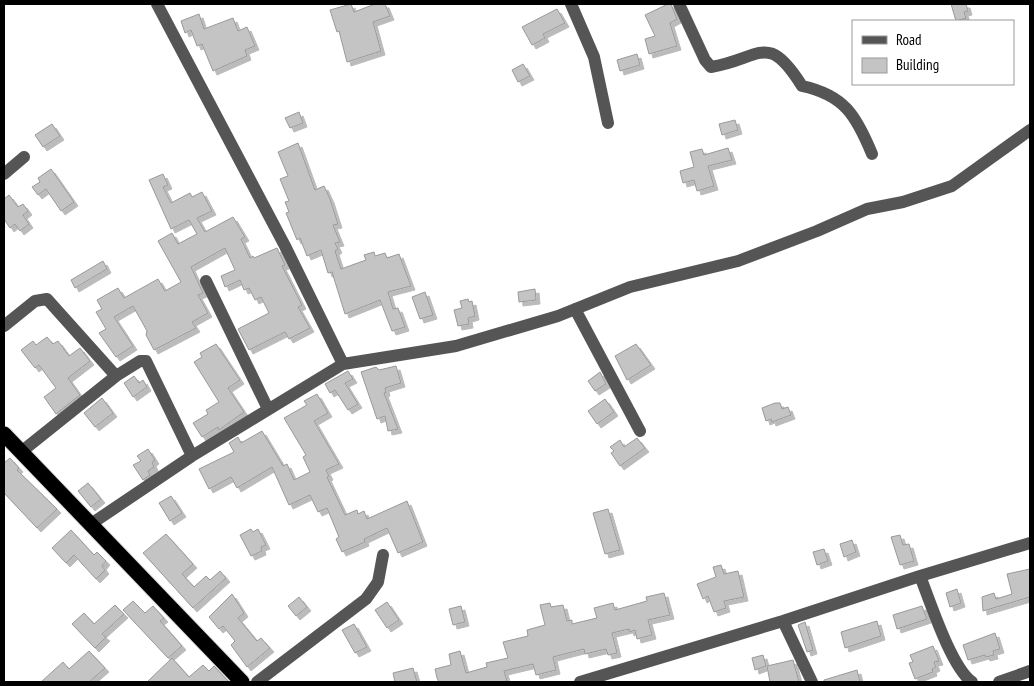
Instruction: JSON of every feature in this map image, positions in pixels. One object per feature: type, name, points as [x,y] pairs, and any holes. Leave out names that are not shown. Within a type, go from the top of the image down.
[{"type":"highway","points":[[4,434],[242,682]]},
{"type":"street","points":[[157,4],[277,229],[344,364]]},
{"type":"street","points":[[571,4],[594,57],[608,122]]},
{"type":"street","points":[[679,4],[705,60],[711,67],[764,52],[778,55],[788,63],[802,86],[822,90],[840,102],[860,124],[872,154]]},
{"type":"street","points":[[91,524],[192,456],[344,364],[456,346],[575,309],[630,287],[738,261],[817,231],[867,209],[903,202],[952,186],[1030,130]]},
{"type":"street","points":[[4,174],[24,157]]},
{"type":"street","points":[[206,281],[268,410]]},
{"type":"street","points":[[4,326],[35,300],[47,298],[116,376]]},
{"type":"street","points":[[575,309],[640,431]]},
{"type":"street","points":[[21,452],[116,376],[140,361],[148,363],[192,456]]},
{"type":"street","points":[[580,682],[783,621],[920,576],[1030,543]]},
{"type":"street","points":[[257,682],[366,599],[378,582],[383,555]]},
{"type":"street","points":[[920,576],[956,661],[964,677],[972,682]]},
{"type":"street","points":[[783,621],[812,682]]},
{"type":"street","points":[[999,682],[1030,671]]},
{"type":"building","points":[[351,4],[354,12],[375,4],[385,4],[390,16],[373,22],[381,51],[347,62],[339,31],[337,32],[330,10]]},
{"type":"building","points":[[671,4],[677,19],[670,23],[677,46],[649,54],[645,39],[655,36],[645,15]]},
{"type":"building","points":[[951,4],[966,4],[968,11],[964,12],[966,18],[956,20]]},
{"type":"building","points":[[557,9],[565,23],[543,34],[545,38],[532,45],[522,27]]},
{"type":"building","points":[[199,14],[204,29],[233,18],[238,31],[247,27],[255,46],[245,50],[247,56],[213,71],[202,44],[197,46],[191,30],[185,33],[181,21]]},
{"type":"building","points":[[637,54],[640,65],[620,71],[617,60]]},
{"type":"building","points":[[523,64],[530,76],[518,82],[512,70]]},
{"type":"building","points":[[299,112],[303,123],[290,128],[285,118]]},
{"type":"building","points":[[735,120],[738,130],[722,135],[719,124]]},
{"type":"building","points":[[52,124],[60,136],[43,147],[35,135]]},
{"type":"building","points":[[298,143],[315,190],[324,186],[330,199],[338,224],[333,225],[340,242],[335,243],[338,249],[335,251],[341,269],[366,260],[364,255],[374,252],[375,256],[385,253],[387,258],[399,254],[411,286],[388,292],[393,309],[398,308],[405,327],[392,331],[380,300],[345,314],[332,272],[328,273],[321,250],[307,256],[300,238],[297,240],[286,213],[289,212],[285,202],[289,201],[280,179],[288,176],[278,152]]},
{"type":"building","points":[[728,148],[732,160],[708,166],[714,186],[697,191],[694,180],[683,183],[680,171],[694,167],[690,152],[702,149],[704,155]]},
{"type":"building","points":[[51,169],[74,202],[61,211],[46,189],[38,195],[32,187],[40,182],[38,178]]},
{"type":"building","points":[[163,174],[168,185],[163,187],[171,203],[190,193],[192,197],[202,192],[212,211],[197,218],[205,232],[233,217],[245,237],[241,239],[250,258],[277,248],[285,265],[282,266],[302,305],[298,307],[310,328],[289,339],[285,332],[249,350],[238,329],[269,313],[261,297],[255,300],[249,288],[244,290],[240,280],[225,287],[221,276],[235,270],[225,248],[191,267],[203,293],[198,295],[208,313],[192,322],[196,328],[154,350],[146,335],[147,331],[133,306],[114,317],[133,346],[116,357],[99,333],[106,329],[96,312],[102,309],[97,300],[118,288],[124,298],[158,279],[165,291],[181,282],[158,241],[172,233],[178,244],[197,234],[189,220],[171,229],[149,180]]},
{"type":"building","points":[[9,195],[18,207],[23,204],[28,211],[23,215],[29,224],[20,231],[15,224],[10,228],[4,219],[4,199]]},
{"type":"building","points":[[103,261],[107,269],[75,288],[71,280]]},
{"type":"building","points":[[535,289],[536,300],[519,302],[518,292]]},
{"type":"building","points":[[425,292],[433,315],[420,319],[412,297]]},
{"type":"building","points":[[468,299],[469,302],[472,301],[475,316],[468,318],[469,324],[458,326],[454,310],[462,308],[460,301]]},
{"type":"building","points":[[47,337],[53,344],[58,341],[69,356],[80,348],[90,361],[68,378],[80,395],[56,414],[44,397],[56,388],[39,365],[35,368],[21,350],[33,341],[36,345]]},
{"type":"building","points":[[216,344],[240,380],[228,388],[244,412],[219,430],[218,427],[202,437],[193,423],[208,414],[206,410],[219,402],[194,362],[202,357],[200,353]]},
{"type":"building","points":[[636,344],[651,365],[627,380],[615,356]]},
{"type":"building","points":[[396,366],[401,383],[385,388],[386,392],[384,393],[398,429],[388,431],[385,416],[377,419],[361,372],[376,367],[379,370]]},
{"type":"building","points":[[348,371],[353,379],[345,383],[358,404],[348,410],[335,390],[330,393],[325,384]]},
{"type":"building","points":[[600,372],[606,384],[595,391],[588,381]]},
{"type":"building","points":[[134,376],[139,383],[143,380],[147,387],[133,397],[124,383]]},
{"type":"building","points":[[317,394],[328,413],[314,421],[339,464],[326,470],[329,476],[327,477],[345,515],[357,510],[358,514],[364,511],[367,519],[407,501],[423,542],[398,553],[387,528],[364,539],[365,542],[342,552],[336,539],[339,537],[327,508],[318,512],[310,495],[289,505],[272,467],[237,488],[231,477],[209,489],[199,469],[234,452],[229,443],[238,437],[241,443],[262,431],[283,466],[287,464],[294,480],[310,472],[303,457],[306,455],[284,418],[307,405],[304,401]]},
{"type":"building","points":[[102,398],[113,413],[95,427],[84,413]]},
{"type":"building","points":[[605,399],[614,412],[597,424],[588,411]]},
{"type":"building","points":[[780,403],[782,409],[788,407],[791,415],[772,422],[771,419],[766,421],[762,408]]},
{"type":"building","points":[[637,438],[645,448],[620,466],[611,453],[614,451],[610,447],[620,440],[624,447]]},
{"type":"building","points":[[148,449],[155,460],[152,462],[154,467],[148,471],[150,475],[143,480],[133,465],[141,461],[137,456]]},
{"type":"building","points":[[10,458],[19,468],[17,470],[57,509],[37,528],[4,493],[4,463]]},
{"type":"building","points":[[88,483],[101,499],[91,507],[78,491]]},
{"type":"building","points":[[171,496],[182,513],[170,521],[159,503]]},
{"type":"building","points":[[608,509],[620,550],[605,554],[593,513]]},
{"type":"building","points":[[251,529],[253,532],[258,529],[266,545],[261,547],[262,551],[251,556],[240,535]]},
{"type":"building","points":[[71,530],[94,555],[97,552],[106,561],[102,566],[105,570],[96,579],[74,555],[66,563],[52,548]]},
{"type":"building","points":[[166,534],[193,564],[182,574],[194,587],[206,576],[210,580],[220,571],[226,578],[193,608],[143,553]]},
{"type":"building","points":[[900,535],[903,545],[909,544],[914,561],[900,565],[891,537]]},
{"type":"building","points":[[852,540],[856,552],[844,557],[840,544]]},
{"type":"building","points":[[824,549],[828,561],[817,565],[813,552]]},
{"type":"building","points":[[721,565],[724,574],[738,571],[744,597],[724,601],[726,608],[714,612],[708,596],[703,599],[697,584],[716,577],[713,567]]},
{"type":"building","points":[[1030,569],[1030,597],[983,611],[982,597],[994,593],[996,599],[1012,594],[1007,574]]},
{"type":"building","points":[[957,589],[961,603],[950,607],[946,593]]},
{"type":"building","points":[[664,593],[670,615],[648,620],[652,635],[637,639],[635,630],[630,632],[629,629],[612,633],[617,653],[608,655],[606,649],[585,654],[584,649],[553,657],[556,670],[536,675],[533,664],[504,671],[507,681],[501,682],[439,682],[437,678],[435,669],[451,665],[449,654],[460,651],[466,673],[487,667],[486,663],[508,658],[503,642],[528,636],[527,630],[545,625],[540,605],[550,603],[551,607],[563,605],[567,621],[572,620],[572,624],[597,618],[594,608],[613,603],[615,610],[647,601],[646,597]]},
{"type":"building","points":[[232,594],[244,613],[238,618],[257,641],[261,638],[270,648],[247,667],[231,645],[235,641],[223,626],[219,629],[209,617]]},
{"type":"building","points":[[299,597],[307,607],[296,616],[288,606]]},
{"type":"building","points":[[133,601],[145,613],[153,606],[164,618],[160,621],[182,646],[168,658],[123,610]]},
{"type":"building","points":[[387,602],[399,620],[387,628],[375,610]]},
{"type":"building","points":[[115,605],[124,614],[102,634],[106,637],[95,648],[72,624],[84,613],[94,624]]},
{"type":"building","points":[[461,606],[465,622],[453,625],[449,609]]},
{"type":"building","points":[[922,606],[927,619],[897,629],[893,615]]},
{"type":"building","points":[[877,621],[881,636],[845,648],[841,632]]},
{"type":"building","points":[[805,622],[813,650],[807,652],[798,625]]},
{"type":"building","points":[[354,624],[367,647],[355,653],[342,630]]},
{"type":"building","points":[[995,633],[1000,649],[993,651],[994,655],[986,657],[985,655],[968,660],[963,645]]},
{"type":"building","points":[[933,646],[939,661],[934,662],[936,667],[932,669],[933,672],[915,679],[909,663],[913,662],[910,655]]},
{"type":"building","points":[[89,651],[105,668],[89,682],[41,682],[63,662],[69,669]]},
{"type":"building","points":[[763,655],[766,666],[755,670],[752,658]]},
{"type":"building","points":[[172,658],[189,677],[203,665],[209,671],[214,666],[229,682],[147,682]]},
{"type":"building","points":[[793,660],[799,682],[770,682],[767,666]]},
{"type":"building","points":[[413,668],[417,682],[395,682],[393,673]]},
{"type":"building","points":[[857,670],[860,682],[824,682],[824,680]]}]
